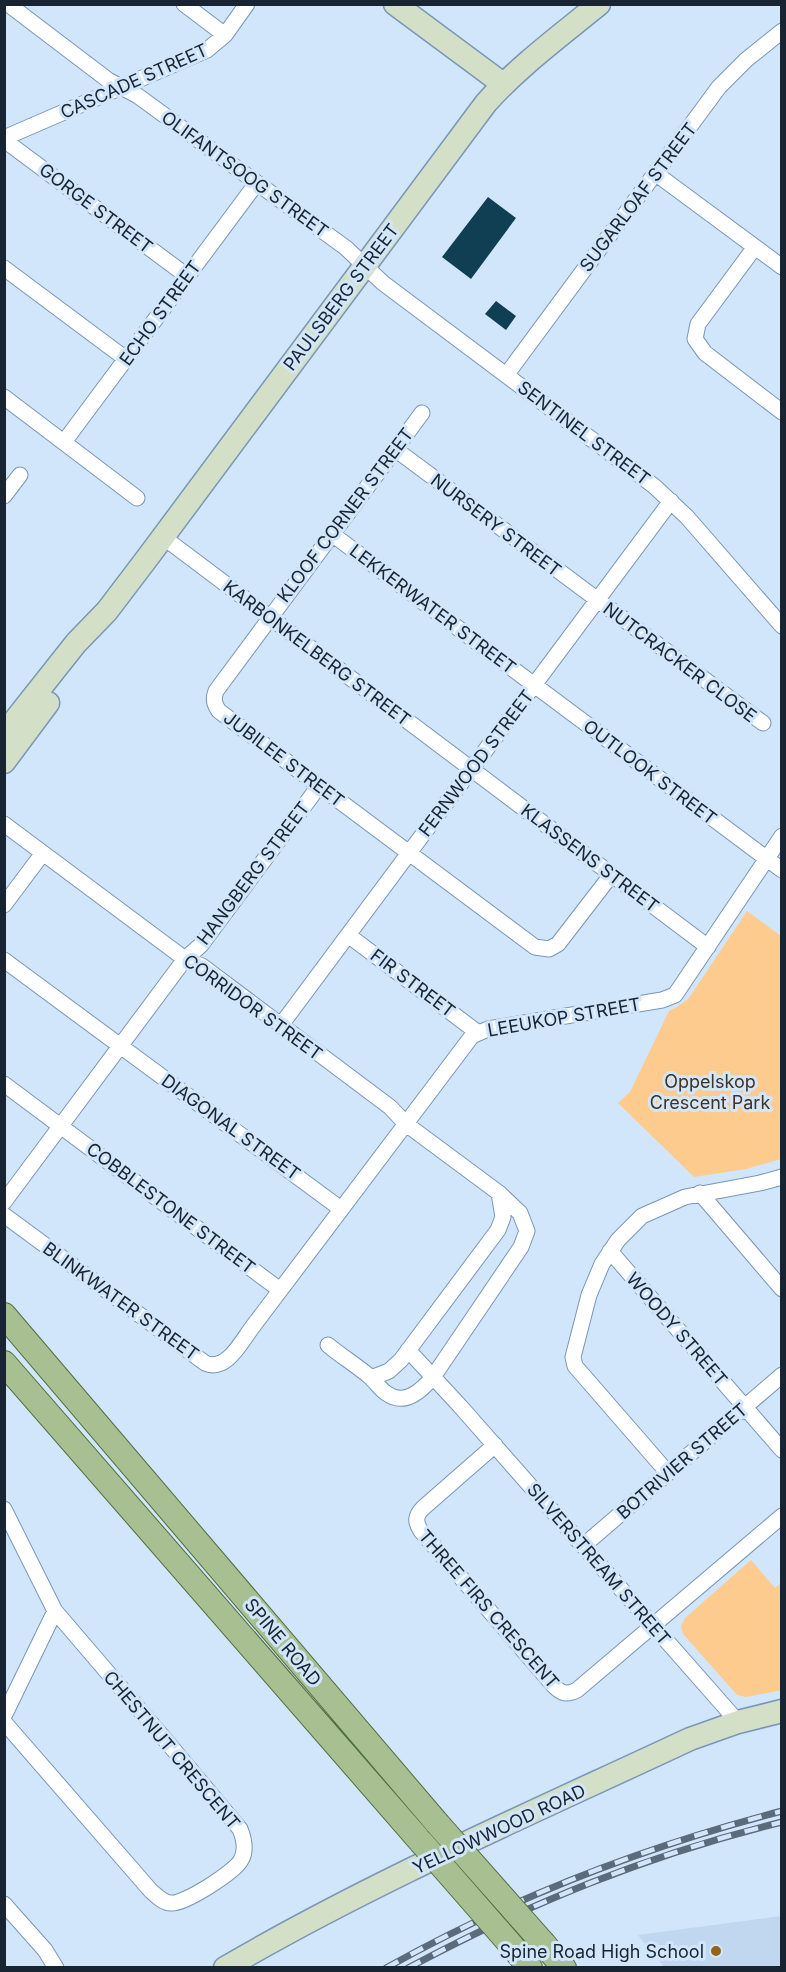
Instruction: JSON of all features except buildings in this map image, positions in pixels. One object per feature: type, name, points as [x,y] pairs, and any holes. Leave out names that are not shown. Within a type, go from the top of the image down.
[{"type":"main road","name":"SPINE ROAD","points":[[4,1315],[437,1823],[564,1968]]},
{"type":"main road","name":"SPINE ROAD","points":[[4,1363],[530,1968]]},
{"type":"street","name":"OLIFANTSOOG STREET","points":[[8,4],[108,80],[122,87],[340,243],[364,265]]},
{"type":"street","points":[[184,4],[225,35]]},
{"type":"street","name":"CASCADE STREET","points":[[4,139],[207,50],[225,35],[247,4]]},
{"type":"street","points":[[395,4],[503,84]]},
{"type":"street","name":"PAULSBERG STREET","points":[[4,734],[76,643],[107,611],[486,104],[503,84],[599,4]]},
{"type":"street","name":"SUGARLOAF STREET","points":[[507,374],[726,80],[746,60],[782,31]]},
{"type":"street","name":"GORGE STREET","points":[[4,139],[187,276]]},
{"type":"street","points":[[655,173],[782,267]]},
{"type":"street","name":"ECHO STREET","points":[[64,442],[256,184]]},
{"type":"street","points":[[755,247],[698,324],[695,339],[705,353],[782,412]]},
{"type":"street","name":"SENTINEL STREET","points":[[364,265],[383,283],[636,471],[671,501],[782,626]]},
{"type":"street","points":[[4,268],[126,359]]},
{"type":"street","points":[[4,396],[136,498]]},
{"type":"street","name":"KLOOF CORNER STREET","points":[[269,618],[422,413]]},
{"type":"street","name":"NURSERY STREET","points":[[395,449],[597,600]]},
{"type":"street","points":[[4,496],[20,475]]},
{"type":"street","name":"FERNWOOD STREET","points":[[281,1025],[671,501]]},
{"type":"street","name":"LEKKERWATER STREET","points":[[332,534],[534,685]]},
{"type":"street","name":"KARBONKELBERG STREET","points":[[163,537],[472,769]]},
{"type":"street","name":"NUTCRACKER CLOSE","points":[[597,600],[763,723]]},
{"type":"street","name":"PAULSBERG STREET","points":[[4,762],[86,650],[107,611]]},
{"type":"street","name":"JUBILEE STREET","points":[[269,618],[216,691],[215,706],[319,786],[539,949],[549,949],[558,944],[612,874]]},
{"type":"street","name":"OUTLOOK STREET","points":[[534,685],[782,870]]},
{"type":"street","name":"KLASSENS STREET","points":[[472,769],[708,947]]},
{"type":"street","name":"HANGBERG STREET","points":[[62,1127],[185,959],[201,945],[319,786]]},
{"type":"street","name":"CORRIDOR STREET","points":[[4,824],[185,959],[202,966],[390,1107],[406,1124],[499,1193],[519,1213],[527,1231],[521,1247],[433,1377]]},
{"type":"street","name":"LEEUKOP STREET","points":[[280,1290],[466,1041],[477,1032],[668,999],[678,991],[782,836]]},
{"type":"street","points":[[4,905],[43,853]]},
{"type":"street","name":"FIR STREET","points":[[348,935],[477,1032]]},
{"type":"street","name":"DIAGONAL STREET","points":[[4,960],[341,1209]]},
{"type":"street","name":"COBBLESTONE STREET","points":[[4,1084],[280,1290]]},
{"type":"street","points":[[4,1202],[62,1127]]},
{"type":"street","points":[[668,1473],[575,1366],[574,1352],[589,1295],[610,1251],[646,1213],[700,1193],[782,1177]]},
{"type":"street","points":[[371,1377],[389,1371],[408,1350],[498,1230],[503,1217],[499,1193]]},
{"type":"street","points":[[700,1193],[782,1289]]},
{"type":"street","name":"BLINKWATER STREET","points":[[4,1215],[208,1365],[218,1365],[227,1360],[280,1290]]},
{"type":"street","name":"WOODY STREET","points":[[610,1251],[782,1450]]},
{"type":"street","points":[[328,1345],[371,1377],[387,1394],[400,1398],[421,1391],[433,1377]]},
{"type":"street","name":"SILVERSTREAM STREET","points":[[408,1350],[495,1445],[738,1722]]},
{"type":"street","name":"BOTRIVIER STREET","points":[[583,1546],[782,1375]]},
{"type":"street","name":"THREE FIRS CRESCENT","points":[[495,1445],[423,1508],[418,1513],[416,1522],[421,1532],[554,1686],[563,1693],[569,1694],[577,1690],[653,1626]]},
{"type":"street","points":[[4,1509],[55,1611],[4,1716]]},
{"type":"street","points":[[653,1626],[782,1516]]},
{"type":"street","name":"CHESTNUT CRESCENT","points":[[4,1722],[160,1899],[168,1903],[182,1901],[226,1874],[242,1859],[245,1848],[240,1829],[55,1611]]},
{"type":"street","name":"YELLOWWOOD ROAD","points":[[225,1968],[292,1929],[407,1872],[690,1739],[738,1722],[782,1712]]},
{"type":"street","points":[[4,1904],[45,1950],[56,1968]]},
{"type":"shaded area","name":"Spine Road High School","points":[[781,1916],[781,1967],[664,1967],[638,1935]]},
{"type":"green space","name":"Oppelskop Crescent Park","points":[[747,911],[781,936],[781,1159],[746,1169],[694,1177],[618,1103],[630,1092],[669,1011],[689,998]]},
{"type":"green space","points":[[751,1560],[775,1588],[781,1583],[782,1690],[746,1697],[737,1695],[683,1634],[681,1626],[685,1618]]},
{"type":"railway","points":[[386,1968],[481,1919],[579,1877],[679,1841],[782,1811]]},
{"type":"railway","points":[[408,1968],[499,1922],[590,1883],[684,1850],[782,1822]]},
{"type":"place","name":"Spine Road High School","points":[[716,1951]]}]
